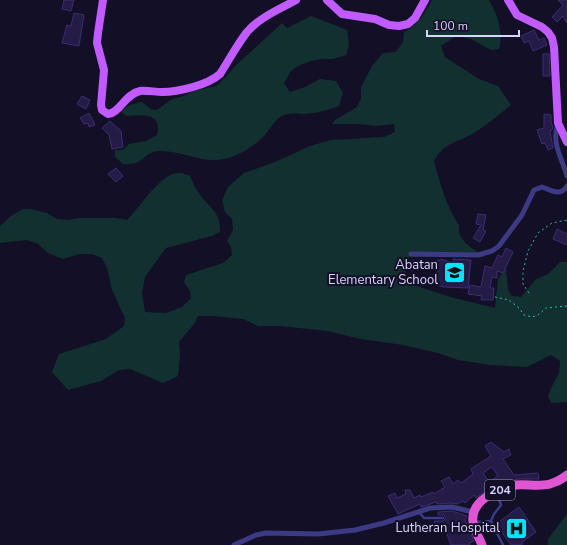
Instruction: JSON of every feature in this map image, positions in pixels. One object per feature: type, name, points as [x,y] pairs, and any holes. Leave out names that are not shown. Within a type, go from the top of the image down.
[{"type":"highway","name":"204","points":[[482,545],[473,522],[473,512],[486,497],[496,491],[517,485],[537,486],[550,484],[567,475]]},
{"type":"main road","points":[[104,0],[97,43],[104,70],[101,105],[102,110],[108,114],[116,111],[130,96],[140,91],[163,92],[179,90],[215,79],[220,74],[248,32],[258,22],[276,10],[296,0]]},
{"type":"main road","points":[[326,0],[342,14],[375,19],[399,26],[408,24],[415,18],[425,0]]},
{"type":"main road","points":[[508,0],[518,16],[542,27],[552,38],[554,47],[558,123],[567,142]]},
{"type":"street","points":[[558,123],[555,139],[558,155],[567,176]]},
{"type":"street","points":[[411,254],[478,255],[492,251],[499,246],[522,215],[534,190],[542,187],[554,192],[559,192],[563,191],[567,186]]},
{"type":"street","points":[[234,545],[256,535],[266,533],[318,534],[355,530],[384,523],[430,508],[447,507],[473,512]]},
{"type":"lane","points":[[496,491],[501,505],[494,514],[491,522],[503,545]]},
{"type":"lane","points":[[417,511],[419,515],[424,518],[443,518]]},
{"type":"lane","points":[[473,522],[491,522]]},
{"type":"path","points":[[529,293],[523,284],[523,271],[528,251],[538,234],[552,223],[567,220]]},
{"type":"path","points":[[495,297],[509,300],[519,308],[524,315],[532,317],[538,315],[546,308],[567,306]]},
{"type":"green space","points":[[432,0],[489,0],[495,11],[499,24],[501,37],[499,49],[491,50],[471,39],[456,36],[441,46],[445,57],[479,79],[498,86],[511,105],[479,130],[447,146],[434,161],[441,186],[454,218],[459,225],[459,231],[463,240],[485,257],[409,257],[404,282],[454,298],[495,308],[498,279],[506,268],[508,290],[512,296],[521,297],[536,279],[548,274],[560,262],[567,262],[567,402],[551,403],[548,396],[559,373],[560,361],[551,355],[527,367],[490,365],[458,360],[438,353],[403,345],[361,339],[327,331],[281,326],[258,326],[243,319],[213,316],[198,316],[195,323],[179,342],[180,355],[178,376],[163,383],[130,369],[119,370],[101,381],[68,390],[52,372],[59,354],[106,339],[124,326],[125,318],[112,290],[107,268],[102,258],[92,254],[79,254],[63,259],[48,253],[38,244],[27,240],[0,243],[0,226],[11,216],[23,209],[31,209],[47,213],[57,219],[116,218],[127,220],[151,191],[166,178],[174,174],[181,173],[190,176],[193,184],[215,212],[219,220],[220,232],[212,236],[166,248],[145,277],[142,293],[145,312],[166,313],[182,307],[191,298],[190,291],[184,282],[186,275],[223,263],[232,255],[231,247],[227,241],[233,230],[232,219],[225,212],[222,200],[228,187],[244,173],[275,162],[310,146],[331,140],[384,137],[395,132],[394,124],[377,126],[332,124],[335,120],[357,107],[361,99],[361,87],[372,66],[383,53],[396,52],[403,42],[404,32],[413,26],[424,14]]},
{"type":"green space","points":[[311,16],[347,30],[349,46],[346,55],[333,59],[311,61],[298,66],[291,71],[284,83],[290,92],[305,87],[320,79],[336,81],[343,93],[339,106],[314,113],[282,116],[260,140],[241,153],[230,158],[208,160],[167,151],[159,151],[148,154],[135,163],[123,164],[115,157],[115,150],[123,150],[129,144],[146,141],[157,135],[158,128],[157,122],[149,116],[126,116],[120,111],[130,105],[142,102],[151,109],[157,110],[172,99],[194,91],[216,86],[234,67],[282,23],[287,28]]},
{"type":"green space","points":[[567,514],[567,545],[548,545],[548,539]]},
{"type":"building","points":[[64,0],[74,0],[71,11],[62,9]]},
{"type":"building","points":[[558,0],[567,0],[567,23],[563,16],[557,22],[552,17],[563,5]]},
{"type":"building","points":[[74,13],[84,15],[79,46],[62,43],[67,25],[71,26]]},
{"type":"building","points":[[534,30],[539,40],[544,38],[547,45],[533,51],[529,41],[524,43],[521,36]]},
{"type":"building","points":[[543,54],[549,54],[550,76],[543,76]]},
{"type":"building","points":[[82,96],[90,100],[86,109],[77,104]]},
{"type":"building","points":[[89,113],[95,125],[89,127],[88,123],[84,124],[80,118]]},
{"type":"building","points":[[544,114],[551,115],[553,127],[550,131],[553,148],[548,150],[545,143],[542,144],[537,130],[544,128]]},
{"type":"building","points":[[110,121],[121,131],[123,147],[112,149],[109,135],[102,128]]},
{"type":"building","points":[[116,168],[123,176],[116,182],[108,174]]},
{"type":"building","points":[[478,214],[486,215],[483,230],[486,231],[480,242],[473,238],[481,225],[476,224]]},
{"type":"building","points":[[557,229],[567,234],[567,245],[553,239]]},
{"type":"building","points":[[506,248],[513,252],[503,273],[497,271],[497,278],[492,277],[490,288],[494,288],[493,300],[481,300],[482,296],[468,294],[470,285],[481,287],[485,266],[492,268],[498,255],[502,257]]},
{"type":"building","points":[[441,259],[453,263],[453,259],[471,260],[468,288],[443,287],[434,284],[438,269],[411,270],[411,261],[419,261],[418,262]]},
{"type":"building","points":[[491,442],[504,452],[509,449],[511,455],[503,459],[514,475],[538,473],[539,479],[520,479],[508,481],[491,487],[476,498],[474,495],[465,503],[463,501],[457,504],[437,504],[436,502],[421,507],[420,504],[398,514],[388,496],[395,493],[397,498],[406,494],[405,490],[410,490],[414,498],[433,492],[434,494],[445,487],[441,481],[449,477],[453,484],[458,480],[461,483],[473,474],[471,469],[491,456],[485,446]],"holes":[[[492,467],[498,476],[489,482],[483,473]]]},
{"type":"building","name":"Lutheran Hospital","points":[[519,507],[536,532],[522,542],[522,545],[511,545],[496,524]]},
{"type":"building","points":[[452,511],[467,516],[465,520],[474,541],[469,543],[470,545],[451,545],[444,526],[435,527],[434,521],[443,521],[446,518],[444,515],[438,515],[438,512]]},
{"type":"place","name":"Abatan Elementary School","points":[[454,272]]},
{"type":"place","name":"Lutheran Hospital","points":[[516,528]]}]
